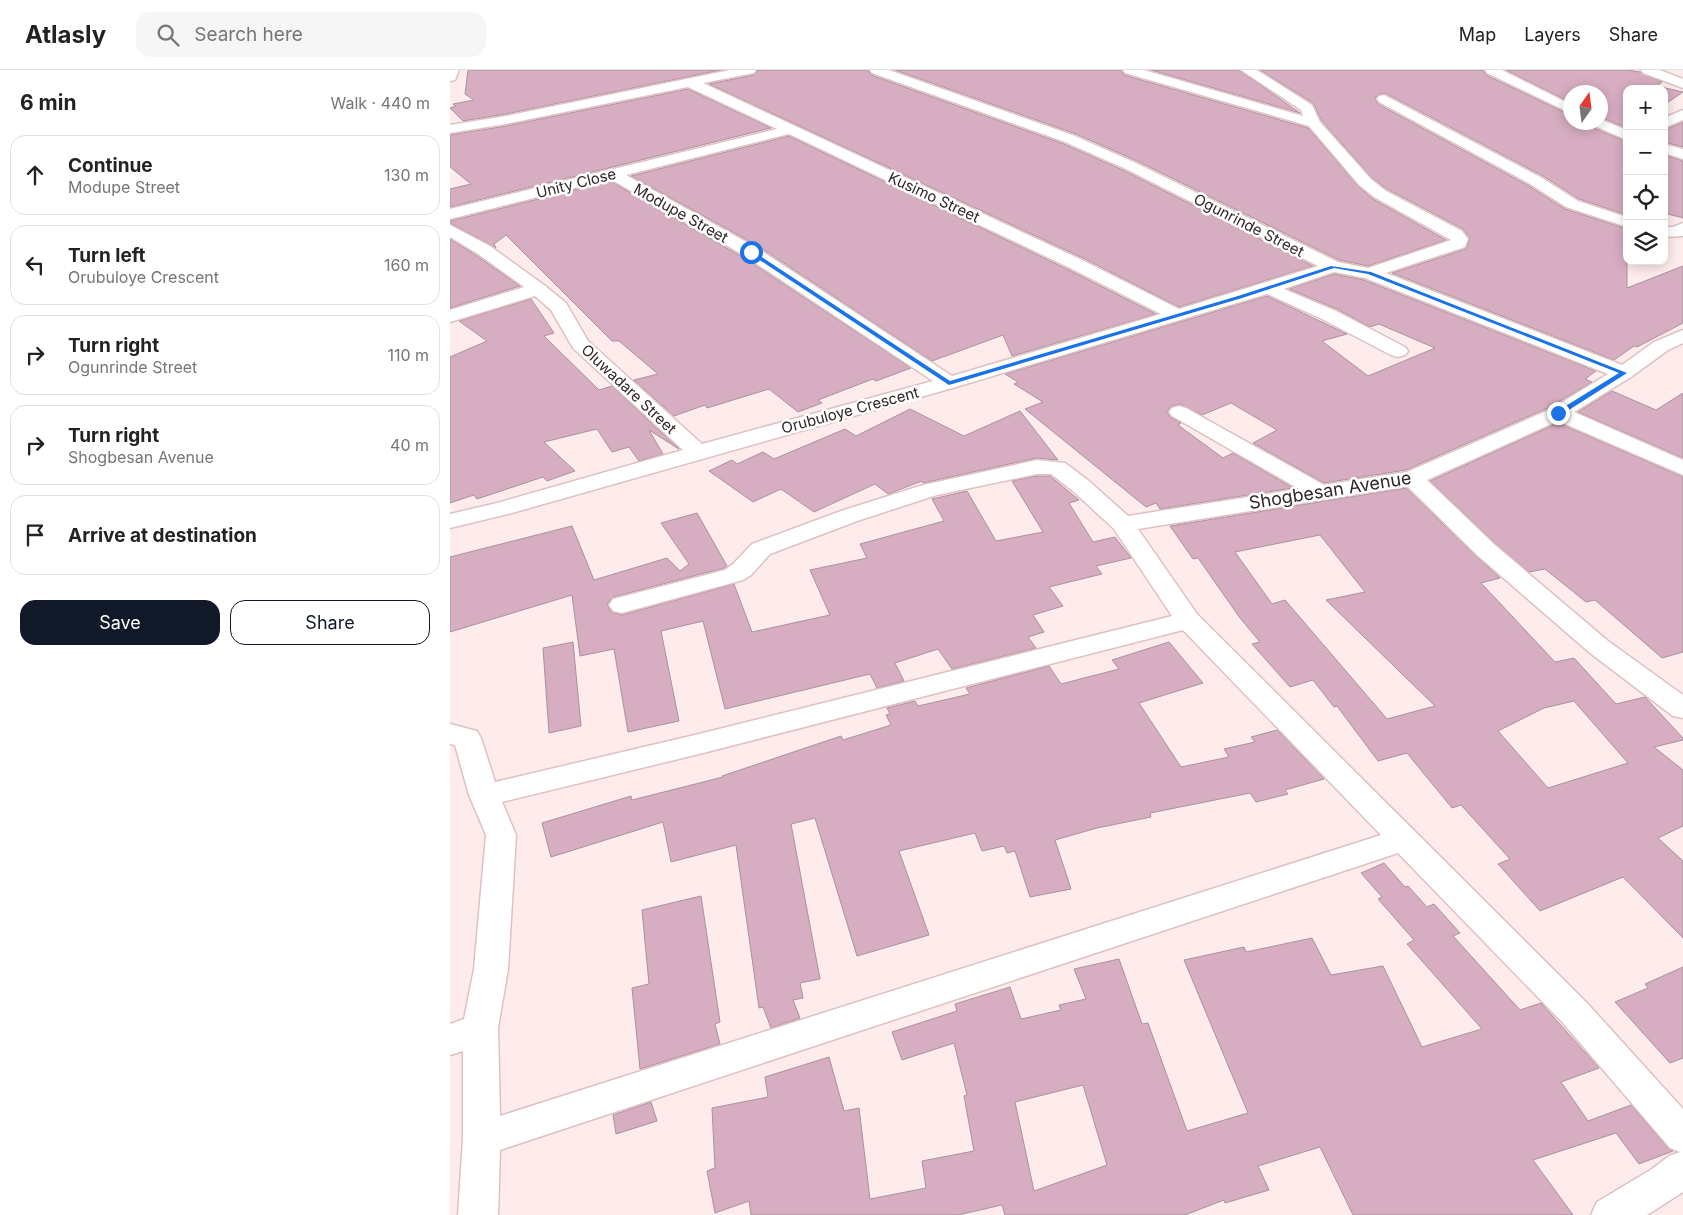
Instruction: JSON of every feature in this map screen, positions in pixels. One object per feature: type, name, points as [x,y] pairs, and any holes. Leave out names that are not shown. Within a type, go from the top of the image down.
[{"type":"street","points":[[450,77],[452,70]]},
{"type":"street","points":[[450,129],[506,120],[749,70]]},
{"type":"street","name":"Ogunrinde Street","points":[[877,70],[1070,139],[1131,166],[1333,267],[1369,273],[1624,373]]},
{"type":"street","points":[[1130,70],[1314,123]]},
{"type":"street","points":[[1248,70],[1307,108],[1314,123],[1365,182],[1380,194],[1456,234],[1460,239],[1459,242],[1453,245],[1369,273]]},
{"type":"street","points":[[1492,70],[1563,106]]},
{"type":"street","points":[[1648,70],[1683,84]]},
{"type":"street","name":"Kusimo Street","points":[[691,83],[1076,264],[1175,314]]},
{"type":"street","points":[[1384,99],[1536,181],[1572,204],[1623,221]]},
{"type":"street","points":[[1668,122],[1683,114]]},
{"type":"street","points":[[1608,127],[1623,134]]},
{"type":"street","name":"Unity Close","points":[[450,214],[789,130]]},
{"type":"street","points":[[1668,149],[1683,154]]},
{"type":"street","name":"Modupe Street","points":[[613,174],[751,252],[949,383]]},
{"type":"street","points":[[1668,232],[1677,232],[1683,228]]},
{"type":"street","name":"Oluwadare Street","points":[[450,230],[484,250],[538,289],[559,307],[580,344],[698,452]]},
{"type":"street","name":"Orubuloye Crescent","points":[[450,521],[504,508],[949,383],[1333,267]]},
{"type":"street","points":[[1268,288],[1329,315],[1398,351]]},
{"type":"street","points":[[450,316],[538,289]]},
{"type":"street","name":"Shogbesan Avenue","points":[[1123,524],[1412,478],[1558,413],[1624,373],[1661,346],[1683,336]]},
{"type":"street","points":[[1179,412],[1320,492]]},
{"type":"street","points":[[1558,413],[1683,468]]},
{"type":"street","points":[[622,605],[734,575],[744,569],[752,557],[761,549],[849,516],[932,490],[1019,470],[1037,467],[1057,468],[1081,486],[1123,524],[1188,620],[1406,839],[1575,1013],[1683,1136]]},
{"type":"street","points":[[1412,478],[1486,550],[1599,647],[1683,709]]},
{"type":"street","points":[[484,795],[699,744],[1188,620]]},
{"type":"street","points":[[450,734],[467,738],[484,795],[501,835],[491,969],[465,1034],[482,1139],[478,1215]]},
{"type":"street","points":[[482,1139],[1406,839]]},
{"type":"street","points":[[1611,1215],[1666,1182],[1683,1169]]},
{"type":"building","points":[[468,70],[721,70],[463,121],[450,108],[456,106],[453,104],[474,100],[465,94]]},
{"type":"building","points":[[758,70],[868,70],[871,75],[1064,144],[1125,171],[1313,266],[1179,307],[1083,258],[709,84],[754,75]]},
{"type":"building","points":[[895,70],[1121,70],[1124,75],[1308,128],[1358,186],[1373,199],[1446,240],[1368,266],[1339,260],[1137,161],[1076,134]]},
{"type":"building","points":[[1151,70],[1239,70],[1300,113]]},
{"type":"building","points":[[1260,70],[1483,70],[1486,75],[1563,112],[1563,130],[1598,130],[1623,140],[1623,214],[1579,199],[1543,176],[1385,93],[1379,94],[1375,98],[1378,104],[1529,186],[1565,209],[1623,228],[1623,265],[1627,265],[1627,288],[1683,266],[1683,323],[1637,347],[1634,346],[1614,360],[1392,273],[1466,249],[1470,238],[1463,229],[1387,189],[1372,178],[1322,121],[1313,103]]},
{"type":"building","points":[[1506,70],[1628,70],[1640,72],[1662,82],[1658,85],[1623,85],[1623,126],[1608,120],[1608,85],[1563,85],[1563,98]]},
{"type":"building","points":[[688,89],[771,128],[450,207],[450,189],[471,184],[450,167],[450,135],[506,126]]},
{"type":"building","points":[[1668,89],[1683,92],[1668,102]]},
{"type":"building","points":[[1683,122],[1683,147],[1668,143],[1668,128]]},
{"type":"building","points":[[789,136],[1069,270],[1156,314],[1012,356],[1003,335],[932,361],[758,246],[631,176]]},
{"type":"building","points":[[1668,156],[1683,161],[1683,218],[1668,214]]},
{"type":"building","points":[[610,181],[744,258],[911,368],[876,381],[873,379],[818,400],[822,403],[798,412],[769,389],[707,408],[705,405],[674,416],[634,380],[658,374],[619,341],[612,341],[506,235],[494,244],[496,248],[450,223],[450,221]]},
{"type":"building","points":[[450,239],[477,256],[520,286],[450,308]]},
{"type":"building","points":[[1334,274],[1364,280],[1596,371],[1585,379],[1592,382],[1550,407],[1406,470],[1324,483],[1253,443],[1277,430],[1231,403],[1202,415],[1180,404],[1171,406],[1167,412],[1170,417],[1181,423],[1178,425],[1223,458],[1233,453],[1293,488],[1160,509],[1156,503],[1146,507],[1025,409],[1043,402],[1014,384],[1018,382],[1005,374],[1267,296],[1347,334],[1322,341],[1368,376],[1435,348],[1379,324],[1370,327],[1337,309],[1289,289]]},
{"type":"building","points":[[531,299],[554,333],[544,336],[599,390],[612,386],[679,449],[649,430],[663,454],[639,461],[629,447],[612,452],[597,429],[544,442],[575,471],[547,481],[543,477],[477,499],[474,495],[450,503],[450,357],[487,341],[459,321]]},
{"type":"building","points":[[1612,391],[1656,410],[1683,393],[1683,458],[1578,412]]},
{"type":"building","points":[[910,409],[964,436],[1020,411],[1058,460],[1037,458],[923,483],[922,481],[888,494],[875,484],[814,512],[781,489],[753,502],[709,471],[732,460],[737,464],[763,452],[774,459],[845,429],[856,436]]},
{"type":"building","points":[[1558,423],[1683,477],[1683,652],[1662,658],[1595,600],[1586,602],[1545,569],[1529,572],[1496,544],[1430,481]]},
{"type":"building","points":[[1037,476],[1050,476],[1079,500],[1069,503],[1093,542],[1115,537],[1131,558],[1096,566],[1102,574],[1049,587],[1063,606],[1033,615],[1044,632],[1028,637],[1036,648],[952,669],[938,649],[895,663],[904,681],[877,688],[870,674],[725,709],[703,621],[661,631],[679,721],[628,732],[614,649],[580,656],[572,595],[450,632],[450,557],[572,526],[594,580],[667,558],[680,571],[689,564],[661,523],[697,513],[727,566],[613,597],[607,604],[611,612],[622,615],[734,584],[752,632],[830,615],[810,570],[867,558],[860,544],[944,521],[932,499],[967,491],[996,541],[1043,532],[1012,481]]},
{"type":"building","points":[[1406,488],[1500,578],[1481,583],[1555,662],[1574,658],[1616,704],[1645,697],[1683,738],[1683,740],[1654,747],[1683,770],[1683,826],[1658,838],[1683,861],[1683,938],[1623,877],[1540,911],[1498,864],[1510,859],[1461,805],[1452,808],[1407,753],[1378,761],[1337,706],[1334,707],[1313,680],[1290,687],[1252,644],[1260,642],[1240,618],[1198,558],[1193,559],[1170,526]],"holes":[[[1320,535],[1365,592],[1326,600],[1435,706],[1387,719],[1285,600],[1272,604],[1235,552]],[[1574,701],[1628,763],[1548,788],[1498,731],[1544,708]]]},
{"type":"building","points":[[573,642],[581,726],[549,733],[543,648]]},
{"type":"building","points":[[1169,642],[1203,683],[1139,703],[1181,767],[1229,757],[1224,749],[1255,742],[1251,737],[1277,730],[1324,779],[1285,790],[1288,794],[1256,802],[1250,793],[1150,813],[1151,817],[1097,828],[1055,840],[1071,889],[1030,897],[1015,851],[1007,853],[1004,846],[982,851],[975,833],[899,851],[929,935],[857,956],[815,818],[791,824],[820,979],[800,983],[803,998],[793,1000],[800,1018],[771,1028],[763,1007],[759,1008],[736,845],[671,862],[663,822],[551,857],[542,823],[631,796],[632,800],[723,777],[841,736],[843,740],[891,725],[886,715],[890,714],[887,708],[915,701],[918,706],[970,694],[966,688],[1049,666],[1061,684],[1119,669],[1112,660]]},
{"type":"building","points":[[1384,863],[1405,887],[1408,886],[1427,907],[1434,904],[1460,933],[1453,936],[1520,1010],[1541,1003],[1599,1068],[1561,1082],[1588,1121],[1631,1105],[1669,1149],[1673,1151],[1639,1164],[1616,1133],[1533,1160],[1573,1215],[1353,1215],[1320,1147],[1258,1166],[1269,1190],[1225,1203],[1224,1200],[1185,1215],[1005,1215],[1002,1205],[958,1215],[751,1215],[749,1201],[715,1213],[707,1171],[715,1168],[712,1108],[768,1097],[765,1077],[829,1057],[844,1111],[859,1108],[870,1199],[926,1188],[922,1161],[974,1151],[964,1096],[967,1095],[954,1043],[902,1060],[892,1032],[957,1011],[955,1004],[1010,987],[1021,1019],[1061,1010],[1059,1005],[1086,999],[1074,969],[1119,959],[1142,1024],[1148,1023],[1187,1131],[1248,1113],[1184,960],[1244,947],[1246,952],[1312,938],[1331,975],[1383,966],[1422,1047],[1482,1029],[1407,944],[1414,940],[1378,899],[1382,897],[1361,873]],"holes":[[[1083,1085],[1107,1165],[1034,1191],[1015,1102]]]},
{"type":"building","points":[[701,896],[720,1022],[715,1024],[720,1044],[640,1069],[632,988],[649,984],[642,910]]},
{"type":"building","points":[[1683,967],[1683,1058],[1670,1063],[1615,1002],[1648,988],[1645,984]]},
{"type":"building","points":[[651,1102],[657,1121],[616,1134],[613,1115]]},
{"type":"route","points":[[751,252],[949,383],[1064,350],[1175,314],[1240,297],[1333,267],[1369,273],[1624,373],[1558,413]]}]
